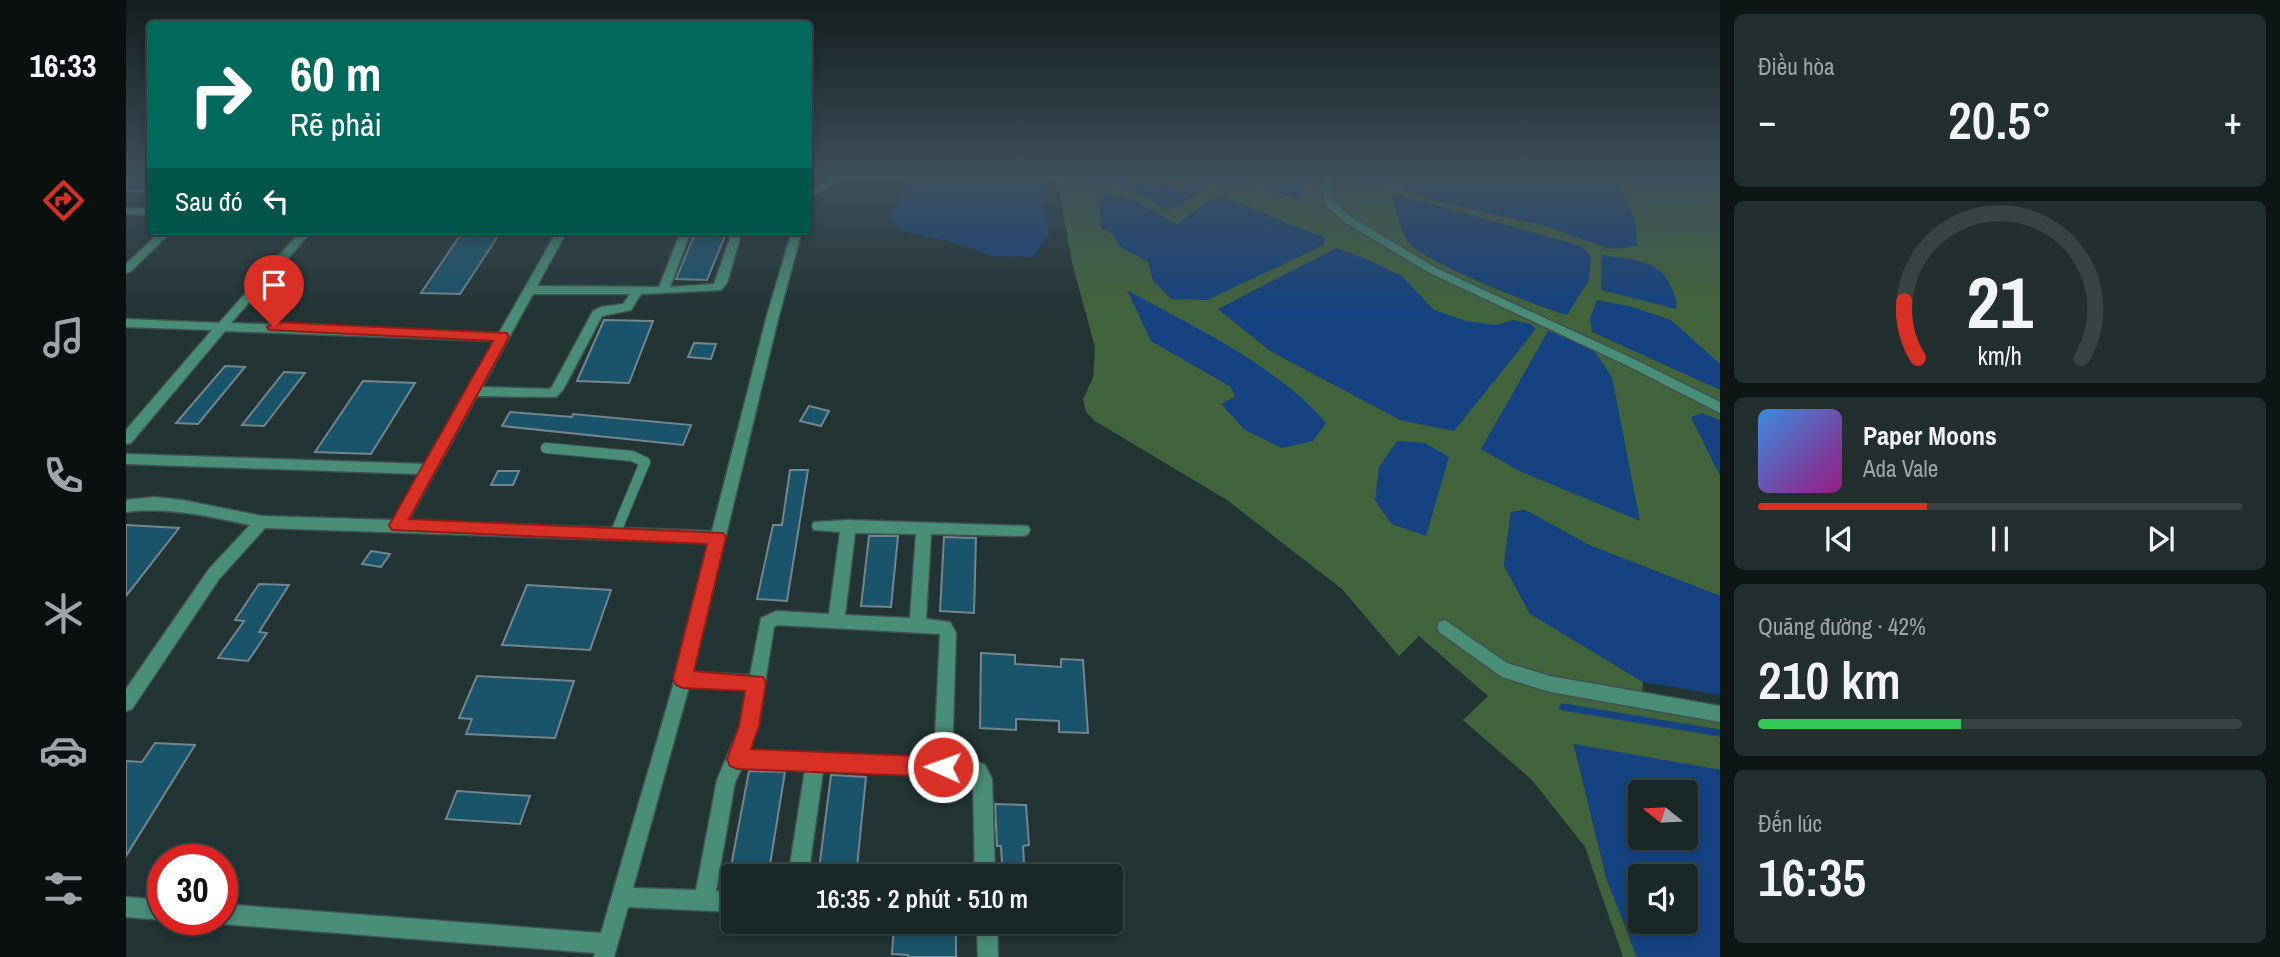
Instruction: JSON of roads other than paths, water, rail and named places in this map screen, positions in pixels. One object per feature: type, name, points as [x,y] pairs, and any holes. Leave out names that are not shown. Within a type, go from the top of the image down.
[{"type":"street","points":[[1350,222],[1432,270],[1597,346],[1720,408]]},
{"type":"street","points":[[126,270],[163,235]]},
{"type":"street","points":[[126,439],[303,235]]},
{"type":"street","points":[[398,525],[560,235]]},
{"type":"street","points":[[663,291],[684,235]]},
{"type":"street","points":[[238,916],[606,951],[683,679],[796,235]]},
{"type":"street","points":[[527,290],[637,292],[717,287],[721,283],[735,238]]},
{"type":"street","points":[[472,391],[551,394],[557,390],[597,314],[627,307],[637,292]]},
{"type":"street","points":[[126,323],[503,337]]},
{"type":"street","points":[[126,459],[427,469]]},
{"type":"street","points":[[126,506],[154,503],[181,506],[262,522],[717,537]]},
{"type":"street","points":[[126,704],[214,575],[262,522]]},
{"type":"street","points":[[819,526],[1023,530]]},
{"type":"street","points":[[836,621],[848,526]]},
{"type":"street","points":[[918,624],[924,528]]},
{"type":"street","points":[[704,901],[726,780],[749,726],[767,623],[776,618],[944,627],[948,633],[943,767]]},
{"type":"street","points":[[1445,627],[1502,669],[1514,673],[1550,684],[1720,714]]},
{"type":"street","points":[[683,679],[757,683]]},
{"type":"street","points":[[737,759],[970,768],[979,771],[983,779],[985,864]]},
{"type":"street","points":[[800,864],[815,762]]},
{"type":"street","points":[[621,897],[721,902]]},
{"type":"street","points":[[126,907],[147,909]]},
{"type":"street","points":[[987,934],[988,957]]},
{"type":"lane","points":[[546,448],[632,456],[645,462],[615,534]]},
{"type":"water","points":[[893,222],[1048,222],[1049,234],[1033,257],[992,256],[953,242],[901,231]]},
{"type":"water","points":[[1100,222],[1172,222],[1176,224],[1179,222],[1284,222],[1325,237],[1324,245],[1207,300],[1171,299],[1153,280],[1148,262],[1119,246],[1112,233],[1101,228]]},
{"type":"water","points":[[1400,222],[1494,222],[1581,246],[1591,256],[1589,280],[1567,315],[1485,284],[1438,262],[1410,244]]},
{"type":"water","points":[[1527,222],[1635,222],[1638,246],[1610,249]]},
{"type":"water","points":[[1336,248],[1402,276],[1434,310],[1466,321],[1496,325],[1513,320],[1530,324],[1536,329],[1454,431],[1400,420],[1270,351],[1218,309]]},
{"type":"water","points":[[1602,255],[1643,262],[1660,270],[1673,292],[1676,309],[1601,290]]},
{"type":"water","points":[[1127,290],[1206,333],[1284,383],[1326,423],[1313,441],[1282,448],[1245,430],[1221,404],[1235,397],[1231,387],[1151,341]]},
{"type":"water","points":[[1597,300],[1629,306],[1671,320],[1720,364],[1720,390],[1592,332],[1590,318]]},
{"type":"water","points":[[1548,331],[1593,349],[1612,377],[1640,521],[1519,471],[1481,449]]},
{"type":"water","points":[[1702,413],[1720,420],[1720,476],[1691,417]]},
{"type":"water","points":[[1397,441],[1425,443],[1449,457],[1426,536],[1391,524],[1375,500],[1379,467]]},
{"type":"water","points":[[1525,510],[1591,546],[1720,596],[1720,695],[1643,682],[1530,614],[1504,566],[1511,512]]},
{"type":"water","points":[[1574,744],[1720,770],[1720,957],[1637,957],[1628,934],[1698,934],[1698,864],[1628,864],[1628,934],[1606,877]]},
{"type":"waterway","points":[[1563,707],[1720,733]]}]
